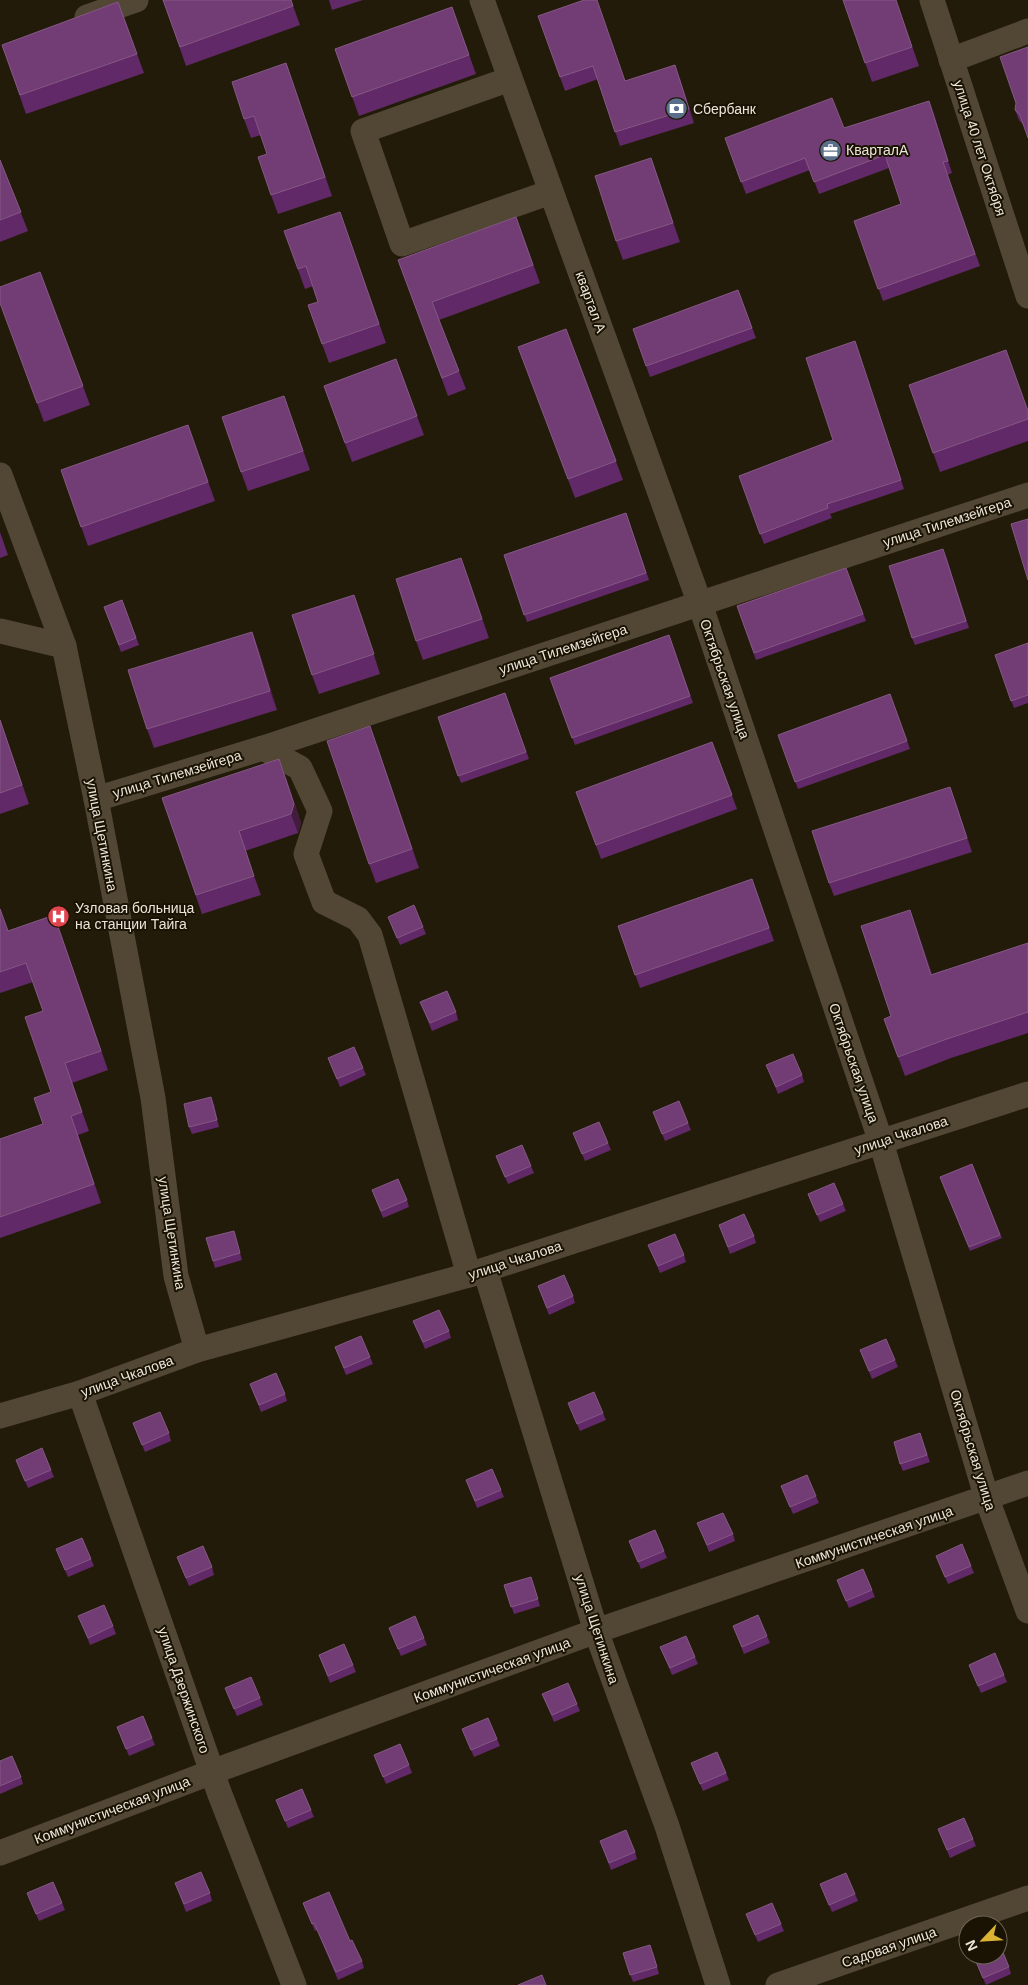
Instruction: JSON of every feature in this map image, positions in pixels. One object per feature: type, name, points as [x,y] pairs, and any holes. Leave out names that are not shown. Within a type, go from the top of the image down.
[{"type":"street","points":[[64,26],[136,0]]},
{"type":"street","name":"квартал А","points":[[482,0],[700,604]]},
{"type":"street","name":"улица 40 лет Октября","points":[[932,0],[1028,296]]},
{"type":"street","points":[[951,60],[1028,31]]},
{"type":"street","points":[[510,79],[363,131],[402,244],[551,192]]},
{"type":"street","name":"улица Щетинкина","points":[[0,475],[64,646],[96,799],[153,1098],[176,1276],[197,1350]]},
{"type":"street","name":"улица Тилемзейгера","points":[[96,799],[263,748],[1028,495]]},
{"type":"street","name":"Октябрьская улица","points":[[700,604],[880,1142],[987,1498],[1028,1611]]},
{"type":"street","points":[[0,631],[64,646]]},
{"type":"street","name":"улица Щетинкина","points":[[263,748],[300,768],[320,811],[306,854],[324,902],[358,919],[370,935],[477,1273],[596,1632],[666,1826],[718,1985]]},
{"type":"street","name":"улица Чкалова","points":[[0,1416],[80,1393],[197,1350],[477,1273],[1028,1094]]},
{"type":"street","name":"улица Дзержинского","points":[[80,1393],[212,1772],[294,1985]]},
{"type":"street","name":"Коммунистическая улица","points":[[0,1852],[212,1772],[596,1632],[1028,1483]]},
{"type":"street","name":"Садовая улица","points":[[778,1985],[1028,1898]]},
{"type":"building","points":[[163,0],[291,0],[293,6],[180,47]]},
{"type":"building","points":[[584,0],[597,0],[625,81],[675,65],[689,109],[615,132],[593,66],[560,77],[538,16]]},
{"type":"building","points":[[843,0],[896,0],[912,47],[865,63]]},
{"type":"building","points":[[118,2],[137,54],[20,95],[2,45]]},
{"type":"building","points":[[452,7],[469,55],[352,97],[335,49]]},
{"type":"building","points":[[1028,47],[1028,138],[1020,115],[1015,110],[1016,103],[1000,57]]},
{"type":"building","points":[[286,63],[325,177],[271,195],[258,157],[267,154],[254,116],[244,119],[232,82]]},
{"type":"building","points":[[832,98],[844,128],[929,101],[948,161],[943,162],[975,254],[878,289],[854,221],[901,204],[885,155],[814,182],[805,158],[741,182],[725,138]]},
{"type":"building","points":[[651,158],[673,223],[616,241],[595,176]]},
{"type":"building","points":[[0,160],[21,212],[0,220]]},
{"type":"building","points":[[340,212],[379,324],[322,344],[308,305],[318,302],[306,266],[298,269],[284,231]]},
{"type":"building","points":[[516,217],[533,265],[432,302],[459,371],[442,378],[398,260]]},
{"type":"building","points":[[40,272],[83,386],[37,403],[0,303],[0,287]]},
{"type":"building","points":[[738,290],[752,328],[646,366],[633,329]]},
{"type":"building","points":[[566,329],[616,461],[568,479],[518,347]]},
{"type":"building","points":[[855,341],[901,480],[827,504],[828,508],[760,534],[739,476],[833,440],[806,358]]},
{"type":"building","points":[[1006,350],[1028,411],[1028,419],[933,453],[909,385]]},
{"type":"building","points":[[396,359],[417,416],[345,443],[324,386]]},
{"type":"building","points":[[284,396],[303,451],[241,472],[222,417]]},
{"type":"building","points":[[188,425],[208,482],[81,527],[61,470]]},
{"type":"building","points":[[626,513],[646,573],[524,615],[504,555]]},
{"type":"building","points":[[1028,519],[1028,580],[1011,524]]},
{"type":"building","points":[[943,549],[966,621],[912,638],[889,566]]},
{"type":"building","points":[[461,558],[482,619],[416,641],[396,579]]},
{"type":"building","points":[[846,568],[863,614],[754,653],[737,606]]},
{"type":"building","points":[[354,595],[374,654],[312,675],[292,615]]},
{"type":"building","points":[[122,600],[136,638],[119,645],[104,607]]},
{"type":"building","points":[[252,632],[270,691],[147,729],[128,670]]},
{"type":"building","points":[[669,635],[690,696],[572,738],[550,678]]},
{"type":"building","points":[[1028,643],[1028,695],[1011,701],[995,655]]},
{"type":"building","points":[[505,693],[526,752],[458,776],[438,717]]},
{"type":"building","points":[[890,694],[907,741],[795,782],[778,735]]},
{"type":"building","points":[[0,720],[22,785],[0,793]]},
{"type":"building","points":[[370,726],[412,849],[369,864],[327,741]]},
{"type":"building","points":[[712,742],[732,795],[596,845],[576,792]]},
{"type":"building","points":[[279,759],[294,804],[291,814],[239,831],[254,876],[196,895],[162,798]]},
{"type":"building","points":[[950,787],[967,838],[829,883],[812,831]]},
{"type":"building","points":[[752,879],[769,928],[635,975],[618,926]]},
{"type":"building","points":[[414,905],[423,927],[397,938],[388,917]]},
{"type":"building","name":"Узловая больница на станции Тайга","points":[[0,909],[8,931],[54,915],[101,1051],[65,1063],[82,1112],[71,1116],[94,1184],[0,1217],[0,1139],[43,1124],[34,1098],[51,1092],[25,1017],[43,1011],[26,963],[0,972]]},
{"type":"building","points":[[910,910],[931,975],[1028,943],[1028,1012],[898,1057],[884,1019],[891,1016],[861,926]]},
{"type":"building","points":[[447,991],[456,1012],[430,1023],[420,1002]]},
{"type":"building","points":[[354,1047],[363,1068],[337,1079],[328,1058]]},
{"type":"building","points":[[793,1054],[802,1075],[776,1087],[766,1065]]},
{"type":"building","points":[[211,1097],[217,1120],[189,1127],[184,1104]]},
{"type":"building","points":[[679,1101],[688,1123],[662,1134],[653,1112]]},
{"type":"building","points":[[599,1122],[608,1143],[582,1154],[573,1133]]},
{"type":"building","points":[[522,1145],[531,1166],[505,1177],[496,1156]]},
{"type":"building","points":[[972,1164],[1000,1235],[969,1247],[940,1177]]},
{"type":"building","points":[[398,1179],[407,1200],[381,1211],[372,1190]]},
{"type":"building","points":[[834,1183],[843,1204],[817,1215],[808,1194]]},
{"type":"building","points":[[744,1214],[754,1236],[728,1247],[719,1225]]},
{"type":"building","points":[[234,1231],[240,1253],[213,1261],[206,1238]]},
{"type":"building","points":[[675,1234],[684,1255],[658,1266],[648,1245]]},
{"type":"building","points":[[564,1275],[573,1296],[547,1308],[538,1286]]},
{"type":"building","points":[[439,1310],[449,1331],[423,1342],[413,1321]]},
{"type":"building","points":[[361,1336],[370,1357],[344,1368],[335,1347]]},
{"type":"building","points":[[886,1339],[895,1360],[869,1371],[860,1350]]},
{"type":"building","points":[[276,1373],[285,1394],[259,1405],[250,1384]]},
{"type":"building","points":[[594,1392],[603,1413],[577,1424],[568,1403]]},
{"type":"building","points":[[160,1412],[169,1433],[142,1445],[133,1423]]},
{"type":"building","points":[[920,1433],[927,1455],[900,1464],[894,1442]]},
{"type":"building","points":[[42,1448],[51,1470],[25,1481],[16,1460]]},
{"type":"building","points":[[492,1469],[501,1490],[475,1501],[466,1480]]},
{"type":"building","points":[[807,1475],[816,1496],[790,1507],[781,1486]]},
{"type":"building","points":[[723,1513],[733,1534],[707,1545],[697,1523]]},
{"type":"building","points":[[655,1530],[664,1551],[638,1562],[629,1541]]},
{"type":"building","points":[[82,1538],[91,1559],[65,1570],[56,1549]]},
{"type":"building","points":[[962,1544],[971,1566],[945,1577],[936,1556]]},
{"type":"building","points":[[203,1546],[212,1567],[186,1578],[177,1557]]},
{"type":"building","points":[[863,1569],[872,1590],[846,1601],[837,1580]]},
{"type":"building","points":[[531,1577],[538,1599],[511,1607],[504,1585]]},
{"type":"building","points":[[104,1605],[113,1626],[88,1638],[78,1616]]},
{"type":"building","points":[[758,1615],[767,1636],[742,1647],[733,1626]]},
{"type":"building","points":[[415,1616],[424,1638],[398,1649],[389,1628]]},
{"type":"building","points":[[686,1636],[695,1657],[670,1668],[660,1647]]},
{"type":"building","points":[[344,1644],[353,1665],[328,1676],[319,1655]]},
{"type":"building","points":[[995,1653],[1004,1675],[978,1686],[969,1665]]},
{"type":"building","points":[[251,1677],[260,1698],[234,1709],[225,1688]]},
{"type":"building","points":[[568,1683],[577,1704],[552,1715],[542,1694]]},
{"type":"building","points":[[143,1716],[152,1738],[126,1749],[117,1727]]},
{"type":"building","points":[[488,1718],[497,1739],[471,1750],[462,1729]]},
{"type":"building","points":[[400,1744],[409,1765],[383,1777],[374,1755]]},
{"type":"building","points":[[717,1752],[726,1773],[700,1784],[691,1763]]},
{"type":"building","points":[[12,1756],[21,1777],[0,1786],[0,1761]]},
{"type":"building","points":[[302,1789],[311,1810],[285,1821],[276,1800]]},
{"type":"building","points":[[964,1818],[973,1839],[947,1850],[938,1829]]},
{"type":"building","points":[[626,1830],[635,1852],[609,1863],[600,1841]]},
{"type":"building","points":[[201,1872],[210,1893],[184,1904],[175,1883]]},
{"type":"building","points":[[846,1873],[855,1894],[829,1905],[820,1884]]},
{"type":"building","points":[[53,1882],[62,1903],[36,1914],[27,1893]]},
{"type":"building","points":[[329,1892],[350,1941],[352,1940],[362,1961],[336,1972],[303,1903]]},
{"type":"building","points":[[772,1903],[781,1924],[755,1935],[746,1914]]},
{"type":"building","points":[[650,1945],[657,1967],[630,1975],[623,1953]]},
{"type":"building","points":[[977,1965],[1008,1965],[1009,1967],[983,1978]]},
{"type":"building","points":[[542,1975],[546,1985],[518,1985]]},
{"type":"place","name":"Сбербанк","points":[[677,109]]},
{"type":"place","name":"КварталА","points":[[830,150]]},
{"type":"place","name":"Узловая больница на станции Тайга","points":[[59,916]]}]
